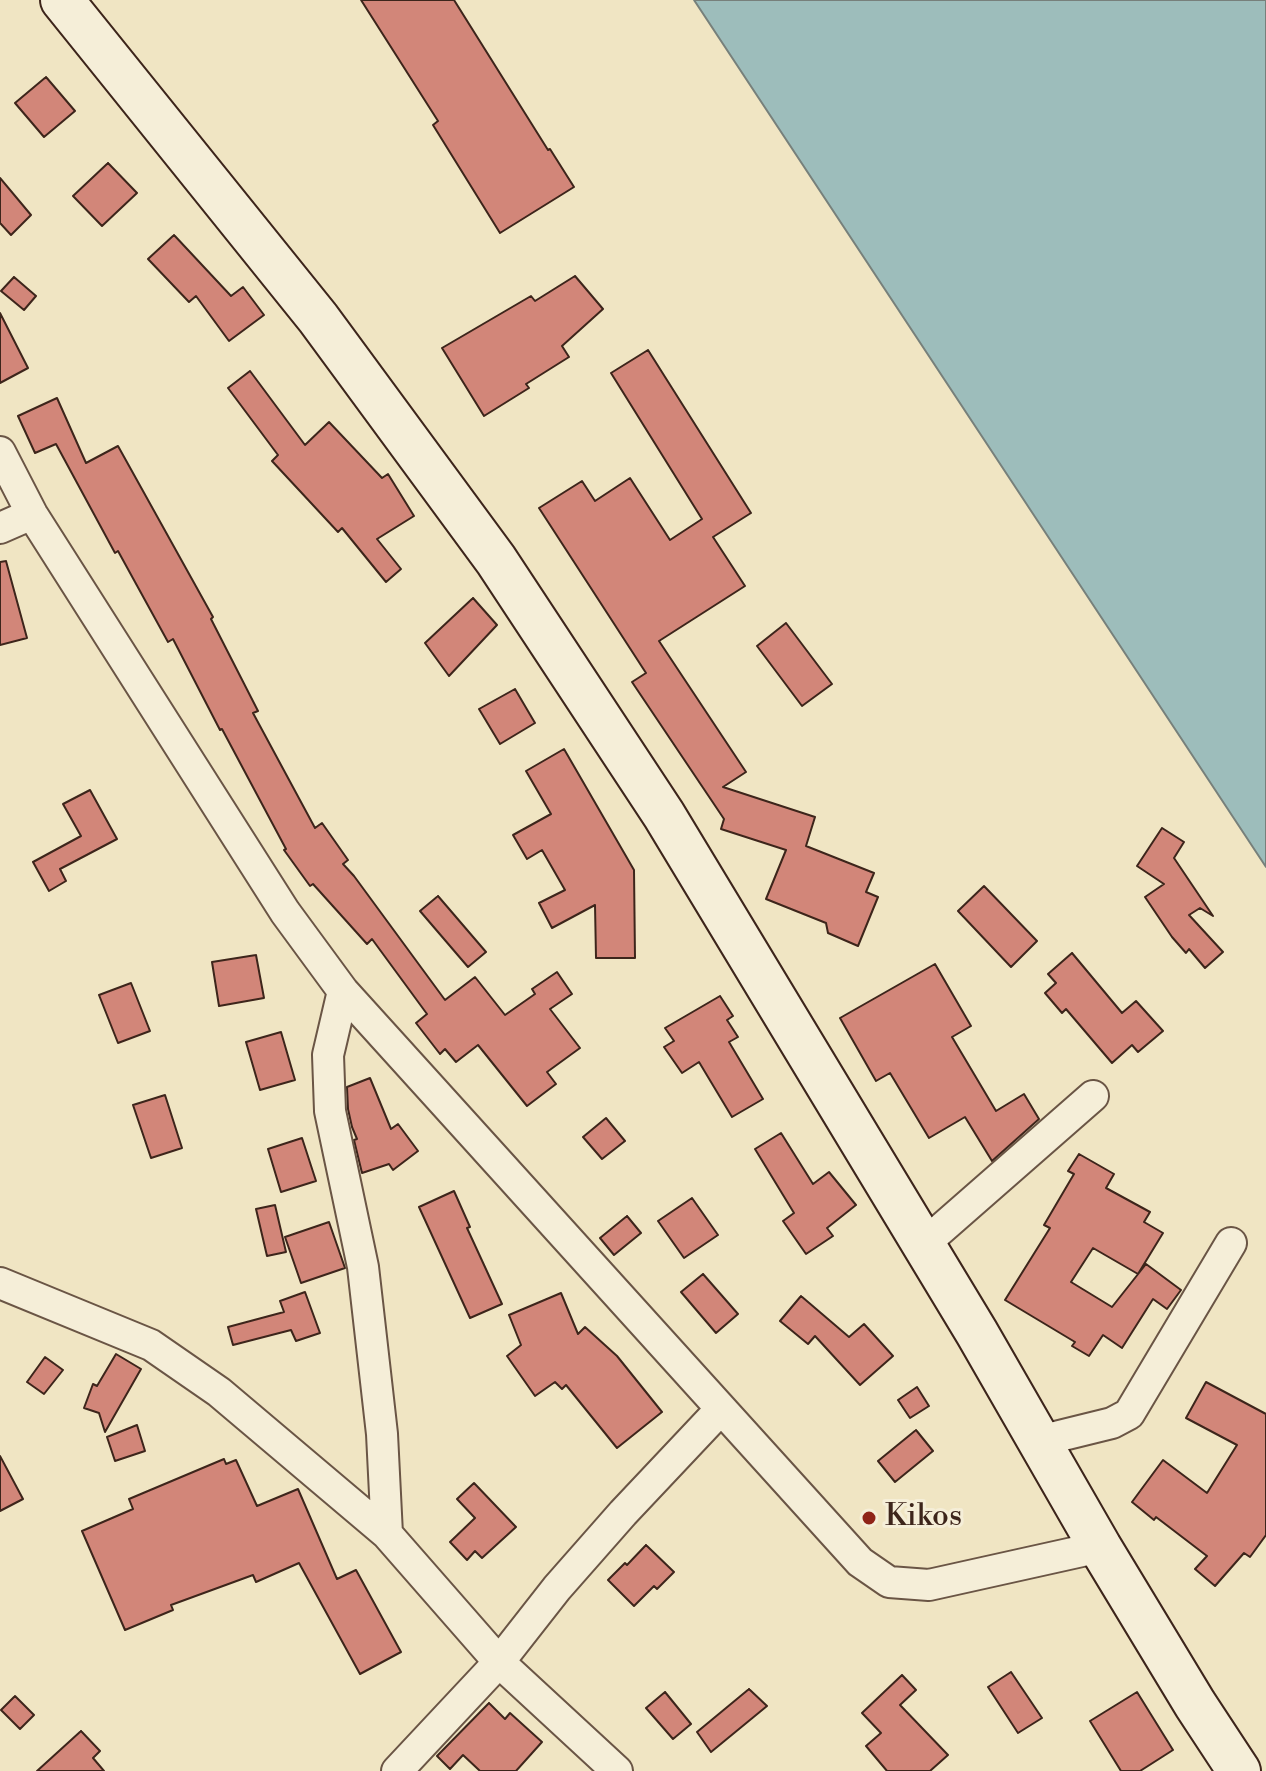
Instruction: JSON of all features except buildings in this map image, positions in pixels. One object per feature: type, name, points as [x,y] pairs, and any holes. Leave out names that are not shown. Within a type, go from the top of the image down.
[{"type":"street","points":[[62,0],[318,318],[496,560],[664,815],[924,1244],[1100,1547],[1239,1771]]},
{"type":"street","points":[[0,452],[32,514],[285,912],[343,991],[860,1562],[889,1582],[929,1585],[1100,1547]]},
{"type":"street","points":[[0,528],[32,514]]},
{"type":"street","points":[[343,991],[328,1055],[330,1111],[363,1267],[382,1434],[387,1534]]},
{"type":"street","points":[[924,1244],[1093,1096]]},
{"type":"street","points":[[1039,1441],[1112,1423],[1129,1414],[1231,1243]]},
{"type":"street","points":[[0,1283],[151,1345],[219,1392],[387,1534],[499,1662],[617,1771]]},
{"type":"street","points":[[397,1771],[499,1662],[623,1513],[721,1409]]},
{"type":"water","points":[[694,0],[1266,0],[1266,867]]},
{"type":"place","name":"Kikos","points":[[869,1518]]}]
